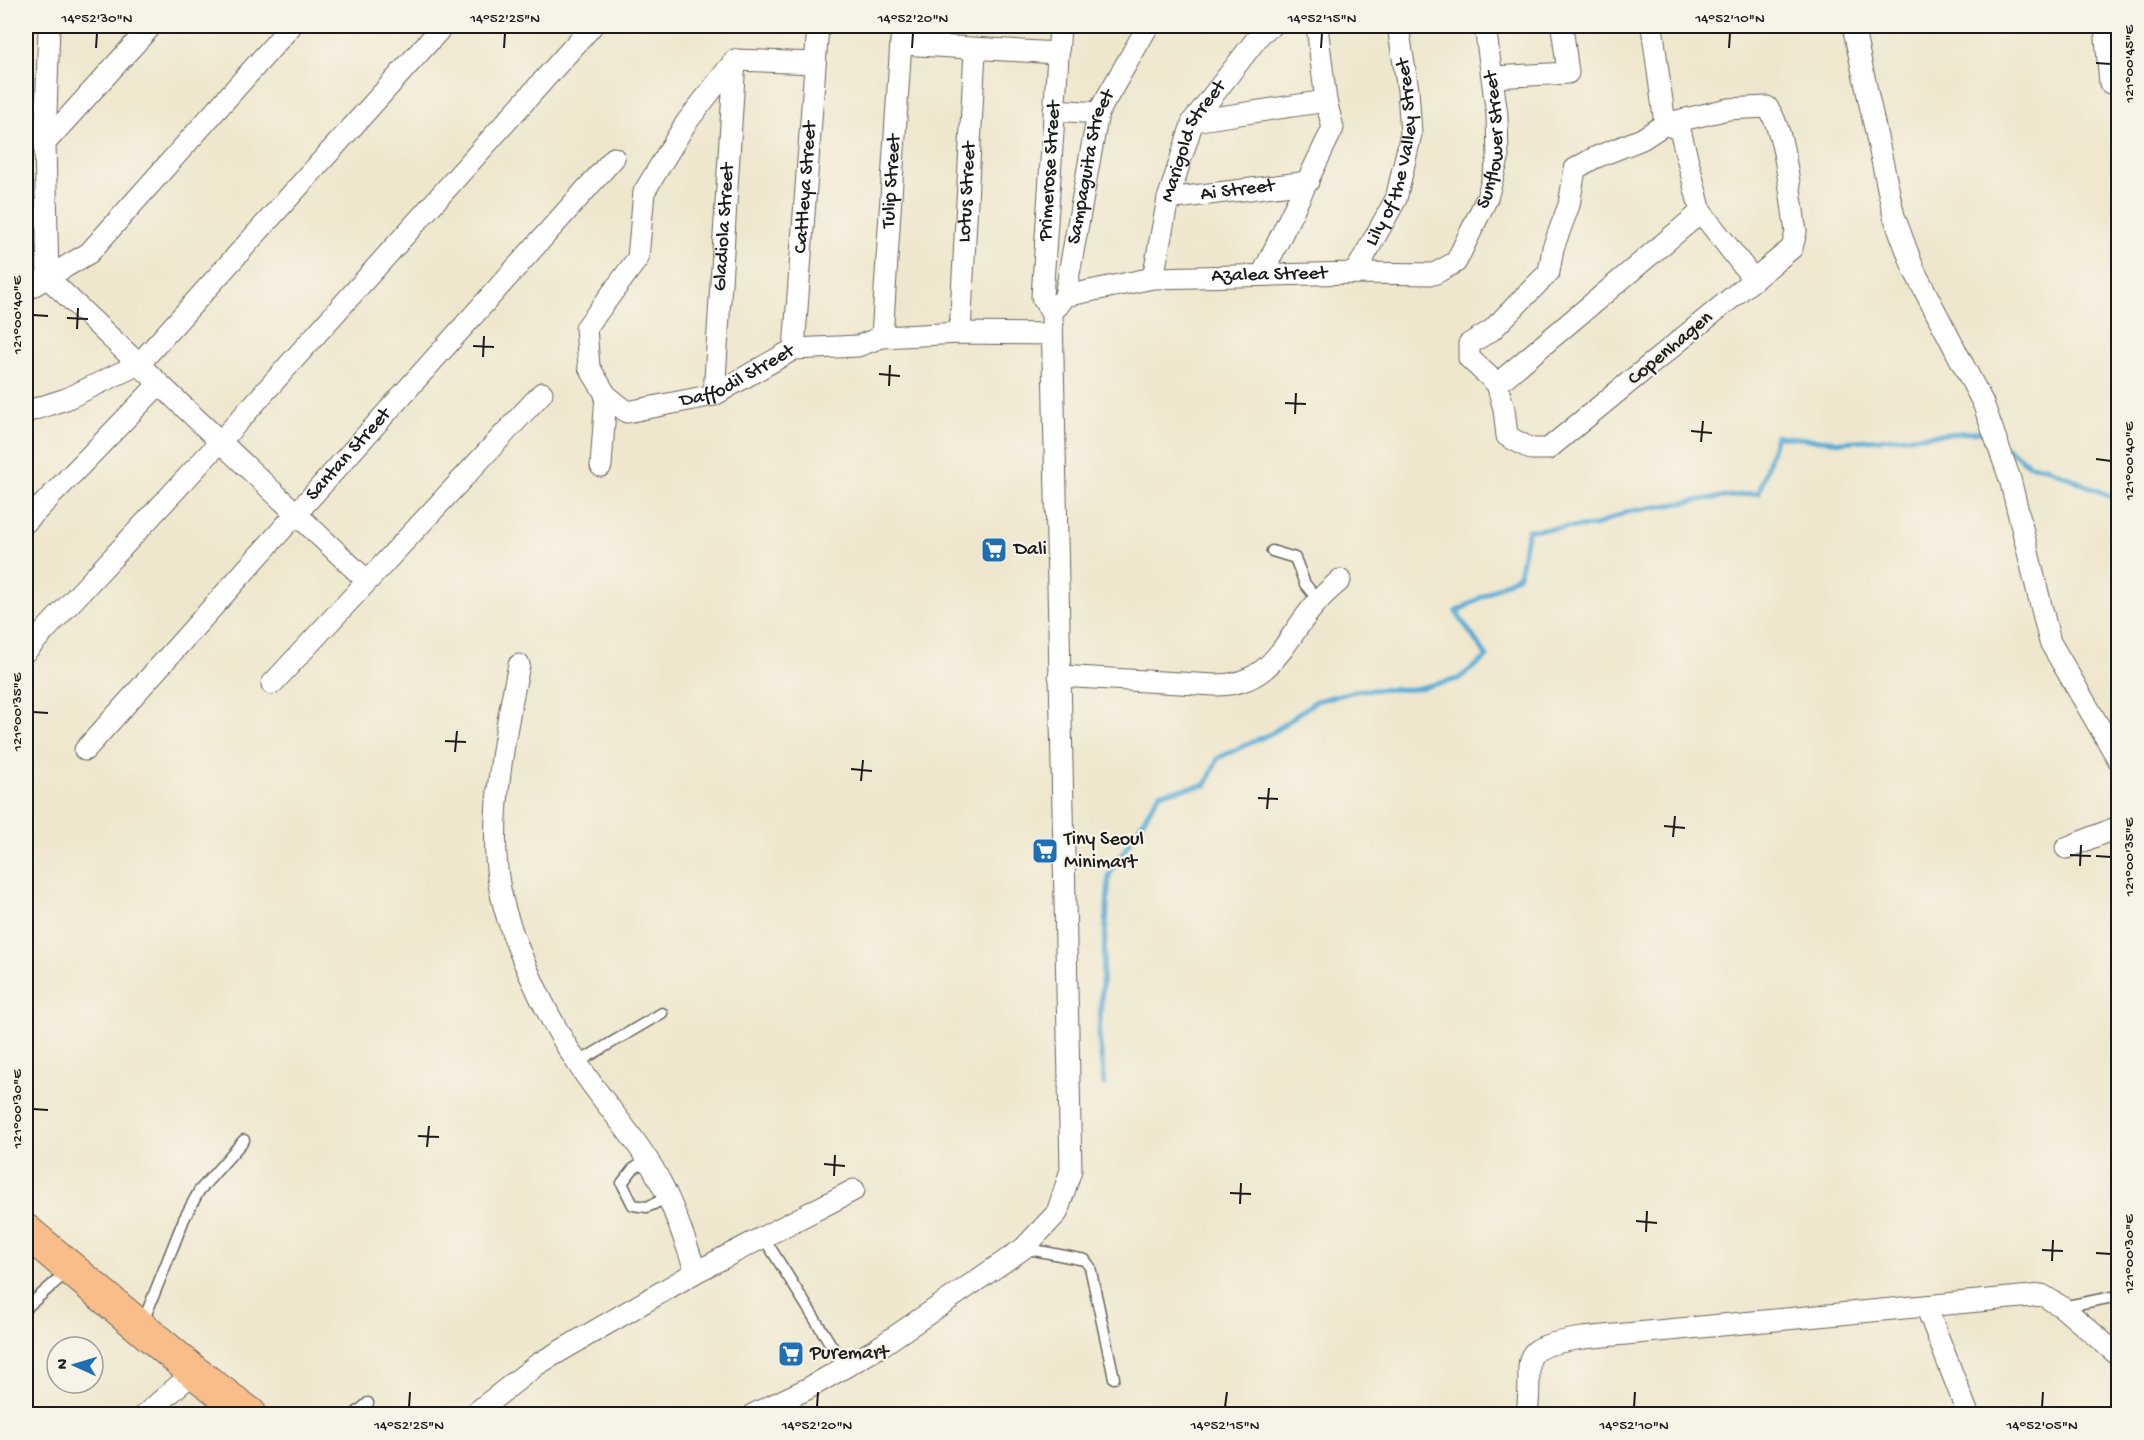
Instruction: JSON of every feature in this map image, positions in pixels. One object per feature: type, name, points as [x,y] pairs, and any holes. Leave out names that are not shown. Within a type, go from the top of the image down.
[{"type":"main road","points":[[26,1231],[194,1372],[250,1414]]},
{"type":"street","points":[[49,26],[45,143],[48,278],[366,580]]},
{"type":"street","points":[[45,143],[151,26]]},
{"type":"street","points":[[26,290],[89,254],[291,26]]},
{"type":"street","points":[[26,412],[66,399],[139,364],[443,26]]},
{"type":"street","points":[[26,651],[220,442],[592,26]]},
{"type":"street","name":"Cattleya Street","points":[[794,349],[818,26]]},
{"type":"street","name":"Primerose Street","points":[[753,1414],[878,1348],[1024,1248],[1057,1213],[1071,1170],[1052,324],[1042,297],[1060,26]]},
{"type":"street","name":"Marigold Street","points":[[1153,278],[1168,199],[1193,121],[1262,32],[1272,26]]},
{"type":"street","points":[[1262,275],[1333,128],[1326,101],[1317,26]]},
{"type":"street","name":"Lily of the Valley Street","points":[[1355,273],[1396,199],[1411,134],[1408,90],[1398,26]]},
{"type":"street","name":"Sunflower Street","points":[[1464,250],[1487,198],[1498,159],[1497,115],[1485,26]]},
{"type":"street","points":[[1492,77],[1568,72],[1562,26]]},
{"type":"street","points":[[1652,26],[1665,124]]},
{"type":"street","points":[[1853,26],[1894,216],[1914,270],[1983,403],[2010,479],[2050,642],[2118,759]]},
{"type":"street","points":[[2105,26],[2110,57],[2110,83],[2118,77]]},
{"type":"street","name":"Sampaguita Street","points":[[1052,324],[1065,296],[1098,112],[1145,27]]},
{"type":"street","points":[[901,35],[975,51],[1058,53]]},
{"type":"street","name":"Tulip Street","points":[[882,337],[901,35]]},
{"type":"street","name":"Lotus Street","points":[[960,333],[975,51]]},
{"type":"street","points":[[735,60],[815,63]]},
{"type":"street","name":"Daffodil Street","points":[[735,60],[686,123],[644,192],[638,258],[586,328],[589,367],[606,394],[627,412],[714,395],[794,349],[858,346],[882,337],[960,333],[1052,324]]},
{"type":"street","name":"Gladiola Street","points":[[714,395],[735,60]]},
{"type":"street","points":[[1193,121],[1326,101]]},
{"type":"street","name":"Copenhagen","points":[[1497,384],[1504,409],[1507,436],[1531,449],[1548,449],[1792,248],[1796,232],[1780,135],[1775,116],[1767,107],[1728,109],[1665,124]]},
{"type":"street","points":[[1054,110],[1098,112]]},
{"type":"street","points":[[1665,124],[1680,129],[1701,212],[1754,280]]},
{"type":"street","points":[[1665,124],[1642,139],[1594,158],[1575,169],[1569,205],[1553,248],[1549,272],[1492,330],[1469,344],[1469,358],[1497,384],[1701,212]]},
{"type":"street","name":"Santan Street","points":[[85,750],[614,158]]},
{"type":"street","name":"Ai Street","points":[[1168,199],[1308,182]]},
{"type":"street","name":"Azalea Street","points":[[1065,296],[1153,278],[1355,273],[1434,274],[1456,262],[1464,250]]},
{"type":"street","points":[[26,522],[159,384]]},
{"type":"street","points":[[272,684],[366,580],[542,393]]},
{"type":"street","points":[[601,466],[606,394]]},
{"type":"street","points":[[1059,676],[1214,685],[1230,685],[1247,681],[1267,667],[1292,639],[1318,600],[1340,580]]},
{"type":"street","points":[[519,665],[507,725],[497,817],[498,877],[513,936],[531,977],[577,1063],[648,1160],[669,1197],[696,1272]]},
{"type":"street","points":[[2066,848],[2118,827]]},
{"type":"street","points":[[474,1414],[538,1364],[696,1272],[854,1190]]},
{"type":"street","points":[[1527,1414],[1528,1364],[1532,1352],[1544,1345],[1583,1338],[2042,1295],[2062,1307],[2118,1355]]},
{"type":"street","points":[[1926,1306],[1968,1414]]},
{"type":"street","points":[[146,1414],[194,1372]]},
{"type":"lane","points":[[1272,551],[1295,558],[1305,584],[1318,600]]},
{"type":"lane","points":[[577,1063],[662,1012]]},
{"type":"lane","points":[[141,1328],[184,1219],[199,1191],[244,1140]]},
{"type":"lane","points":[[648,1160],[633,1169],[622,1183],[633,1205],[647,1207],[669,1197]]},
{"type":"lane","points":[[764,1238],[845,1367]]},
{"type":"lane","points":[[1024,1248],[1072,1260],[1085,1260],[1090,1267],[1114,1378]]},
{"type":"lane","points":[[26,1308],[70,1269]]},
{"type":"lane","points":[[2062,1307],[2118,1296]]},
{"type":"lane","points":[[355,1414],[368,1403]]},
{"type":"waterway","points":[[1104,1084],[1099,1035],[1109,875],[1160,793],[1206,785],[1218,758],[1272,733],[1316,701],[1360,690],[1414,689],[1458,679],[1487,657],[1456,612],[1519,575],[1528,530],[1595,526],[1626,512],[1759,493],[1776,436],[1841,442],[1987,431]]},
{"type":"waterway","points":[[2006,447],[2030,465],[2046,467],[2118,500]]},
{"type":"place","name":"Dali","points":[[994,550]]},
{"type":"place","name":"Tiny Seoul Minimart","points":[[1045,851]]},
{"type":"place","name":"Puremart","points":[[791,1354]]}]
